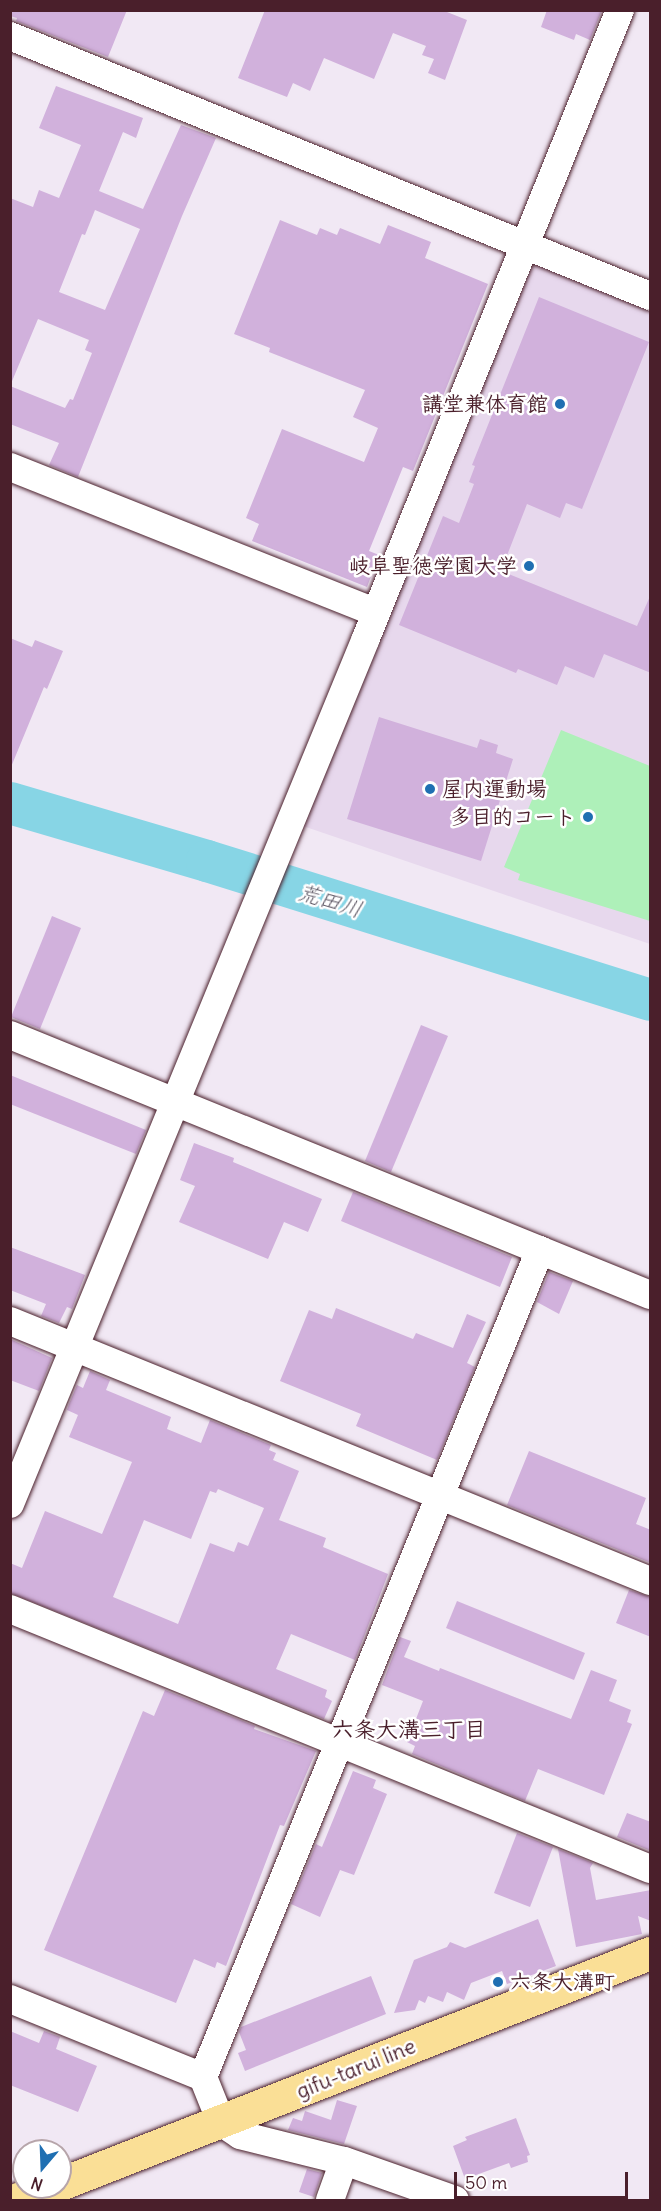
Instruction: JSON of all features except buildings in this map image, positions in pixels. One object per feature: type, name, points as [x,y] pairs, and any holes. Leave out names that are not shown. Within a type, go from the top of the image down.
[{"type":"main road","name":"gifu-tarui line","points":[[72,2179],[651,1953]]},
{"type":"street","points":[[10,1504],[376,613],[620,10]]},
{"type":"street","points":[[10,36],[651,296]]},
{"type":"street","points":[[10,467],[376,613]]},
{"type":"street","points":[[10,1035],[651,1295]]},
{"type":"street","points":[[455,2200],[344,2162],[240,2135],[221,2122],[203,2077],[540,1250]]},
{"type":"street","points":[[10,1321],[651,1581]]},
{"type":"street","points":[[10,1609],[651,1869]]},
{"type":"street","points":[[10,1999],[203,2077]]},
{"type":"street","points":[[330,2200],[344,2162]]},
{"type":"shaded area","name":"岐阜聖徳学園大学","points":[[541,263],[650,308],[650,944],[300,825],[532,267]]},
{"type":"green space","name":"多目的コート","points":[[561,730],[650,766],[650,921],[518,880],[520,874],[504,867]]},
{"type":"waterway","name":"荒田川","points":[[10,803],[207,861],[650,1000]]},
{"type":"place","name":"講堂兼体育館","points":[[560,404]]},
{"type":"place","name":"岐阜聖徳学園大学","points":[[529,566]]},
{"type":"place","name":"屋内運動場","points":[[430,789]]},
{"type":"place","name":"多目的コート","points":[[588,817]]},
{"type":"place","name":"六条大溝町","points":[[498,1982]]},
{"type":"district","name":"六条大溝三丁目","points":[[409,1730]]}]
